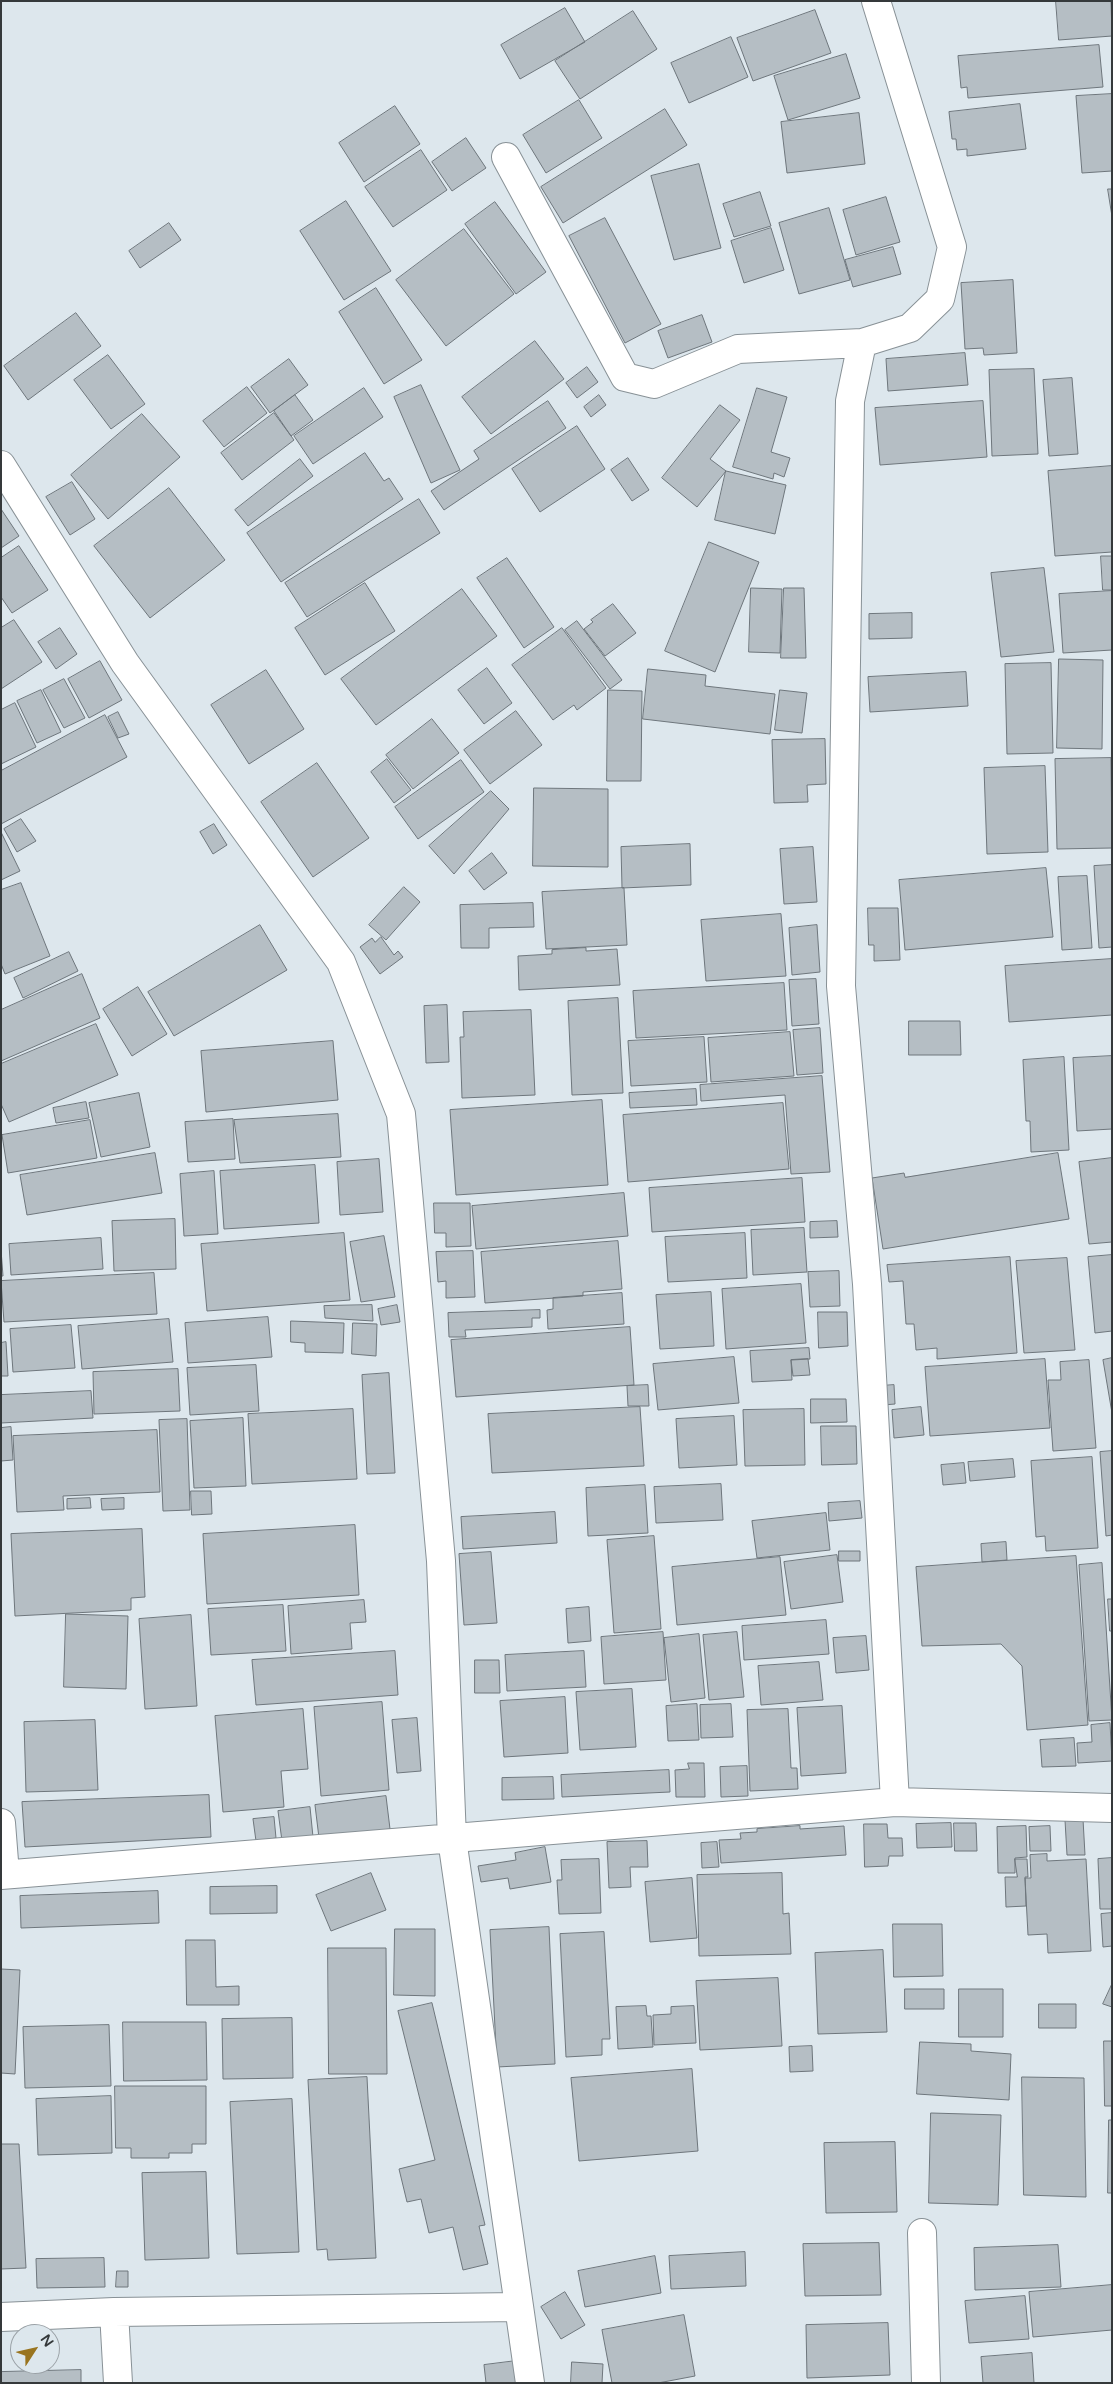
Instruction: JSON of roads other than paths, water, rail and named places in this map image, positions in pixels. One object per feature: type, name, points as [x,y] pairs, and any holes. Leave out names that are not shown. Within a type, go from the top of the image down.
[{"type":"street","points":[[506,157],[625,377],[654,384],[738,349],[862,343],[910,328],[940,299],[952,247],[876,1]]},
{"type":"street","points":[[862,343],[850,401],[841,986],[866,1284],[895,1802]]},
{"type":"street","points":[[1,466],[126,663],[340,962],[401,1114],[441,1561],[452,1839],[530,2383]]},
{"type":"street","points":[[1,1823],[3,1875],[895,1802],[1112,1808]]},
{"type":"street","points":[[922,2233],[926,2383]]},
{"type":"street","points":[[1,2317],[114,2312],[519,2306]]},
{"type":"street","points":[[114,2312],[118,2383]]}]
